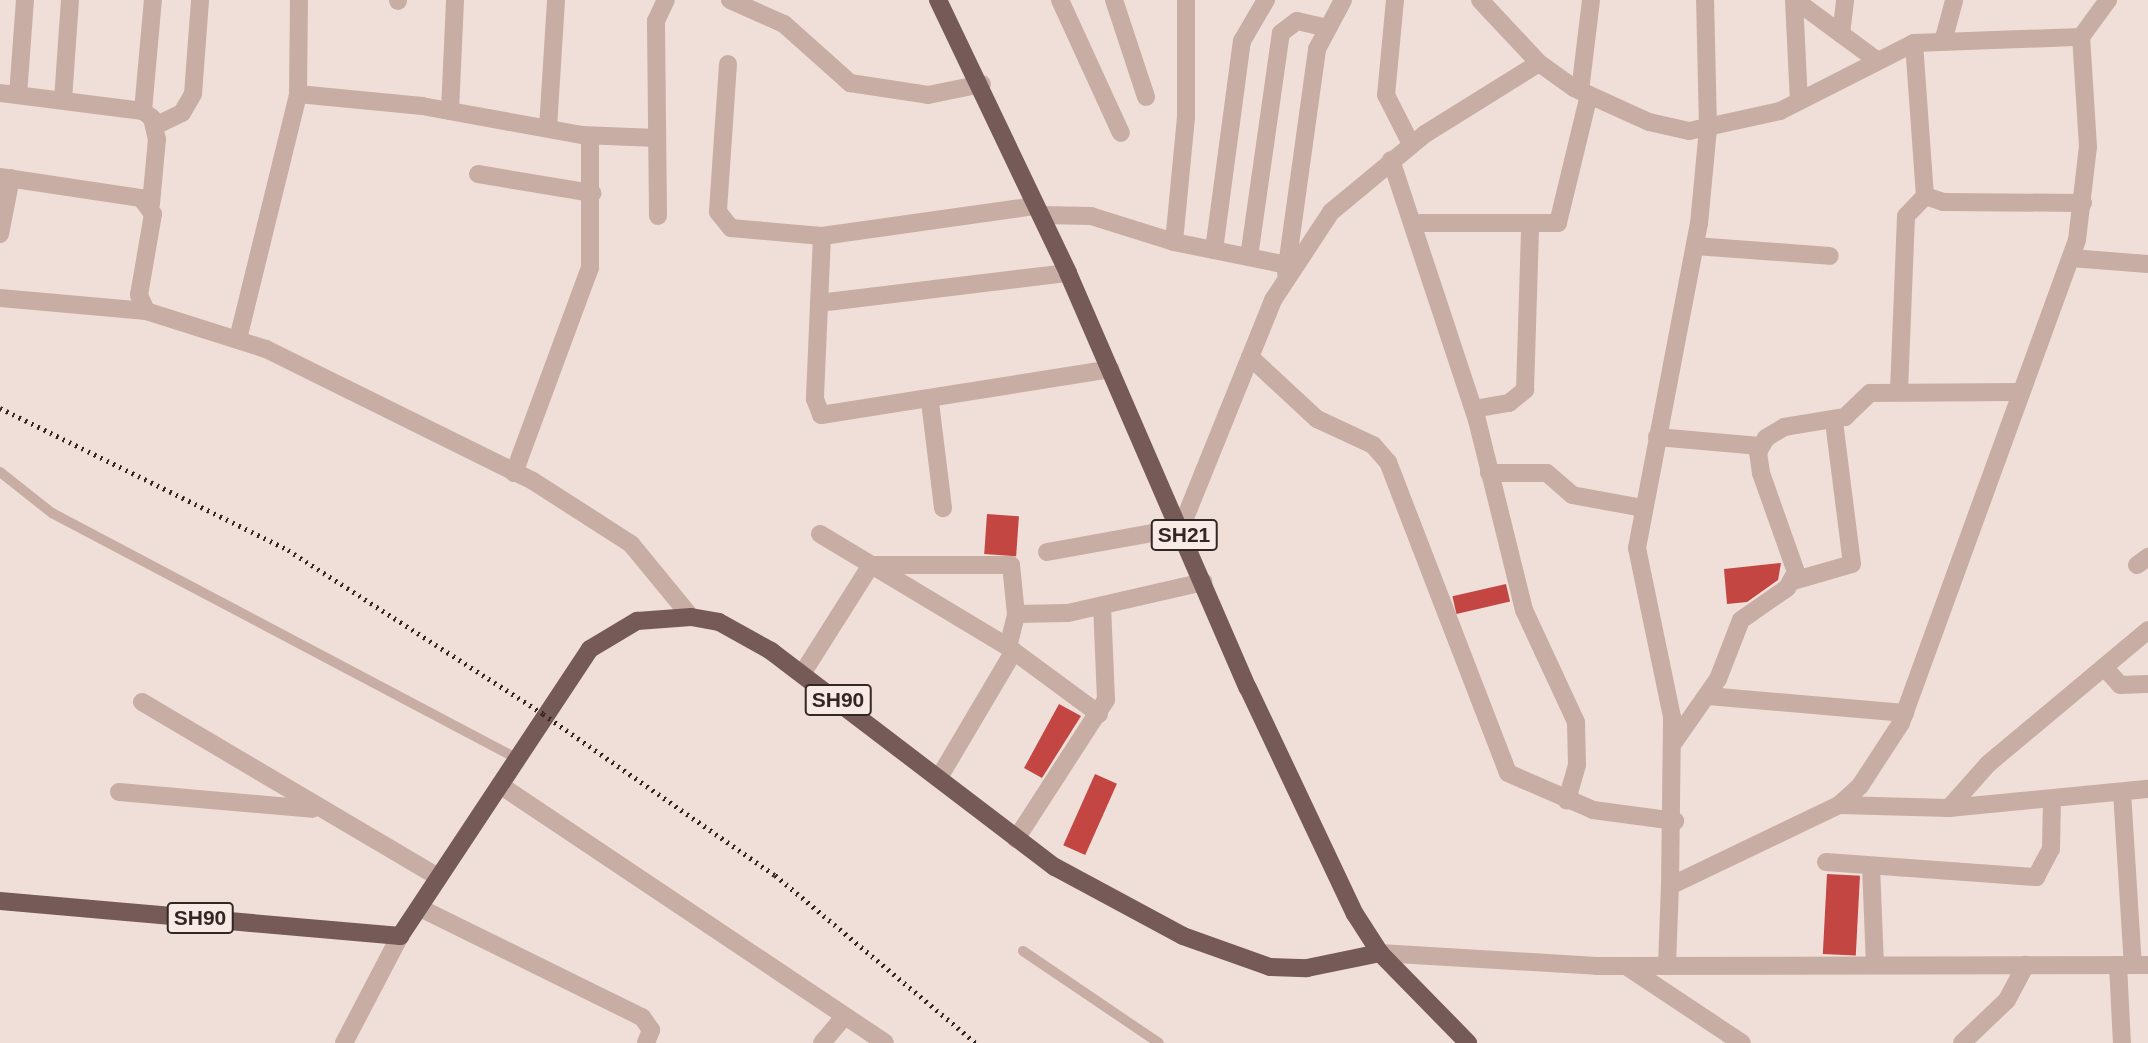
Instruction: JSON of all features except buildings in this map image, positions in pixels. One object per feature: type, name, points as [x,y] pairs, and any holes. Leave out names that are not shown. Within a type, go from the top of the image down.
[{"type":"main road","name":"SH21","points":[[938,0],[982,84],[1068,273],[1203,582],[1326,853],[1380,953],[1459,1040]]},
{"type":"main road","name":"SH90","points":[[0,901],[400,936],[590,649],[638,621],[691,617],[745,635],[940,776],[1016,839],[1114,901],[1235,958],[1307,968],[1380,953]]},
{"type":"street","points":[[25,0],[9,94],[144,111]]},
{"type":"street","points":[[63,100],[70,0]]},
{"type":"street","points":[[146,311],[139,295],[151,204],[155,126],[144,111],[153,0]]},
{"type":"street","points":[[155,126],[182,113],[193,94],[200,0]]},
{"type":"street","points":[[238,339],[298,94],[299,0]]},
{"type":"street","points":[[450,111],[455,0]]},
{"type":"street","points":[[548,128],[556,0]]},
{"type":"street","points":[[658,216],[656,21],[666,0]]},
{"type":"street","points":[[730,0],[783,24],[850,83],[929,95],[982,84]]},
{"type":"street","points":[[1060,0],[1121,133]]},
{"type":"street","points":[[1114,0],[1146,97]]},
{"type":"street","points":[[1174,242],[1186,118],[1186,0]]},
{"type":"street","points":[[1214,250],[1242,41],[1266,0]]},
{"type":"street","points":[[1287,273],[1324,27],[1343,0]]},
{"type":"street","points":[[1395,0],[1385,95],[1411,144]]},
{"type":"street","points":[[1479,0],[1539,62],[1584,93],[1649,122],[1708,129],[1799,101],[1875,59],[1914,43],[1944,38],[2081,37]]},
{"type":"street","points":[[1412,223],[1551,227],[1562,218],[1584,93],[1591,0]]},
{"type":"street","points":[[1667,966],[1675,821],[1674,742],[1667,673],[1637,548],[1695,246],[1708,129],[1704,0]]},
{"type":"street","points":[[1795,0],[1799,101]]},
{"type":"street","points":[[1795,0],[1875,59]]},
{"type":"street","points":[[1841,34],[1845,0]]},
{"type":"street","points":[[1944,38],[1954,0]]},
{"type":"street","points":[[1670,886],[1839,805],[1879,760],[1905,713],[2019,392],[2071,258],[2083,203],[2088,147],[2081,37],[2108,0]]},
{"type":"street","points":[[1249,257],[1281,33],[1297,21],[1324,27]]},
{"type":"street","points":[[1899,391],[1906,216],[1925,196],[1914,43]]},
{"type":"street","points":[[1047,552],[1181,527],[1250,356],[1287,273],[1331,212],[1411,144],[1539,62]]},
{"type":"street","points":[[728,64],[719,218],[739,230],[822,236],[1039,210],[1091,216],[1174,242],[1249,257],[1287,273]]},
{"type":"street","points":[[298,94],[450,111],[590,136],[656,138]]},
{"type":"street","points":[[514,473],[590,268],[590,136]]},
{"type":"street","points":[[1391,160],[1474,409],[1524,610],[1576,722],[1577,765],[1567,802]]},
{"type":"street","points":[[478,174],[592,193]]},
{"type":"street","points":[[0,234],[5,178],[151,204]]},
{"type":"street","points":[[1925,196],[1943,202],[2083,203]]},
{"type":"street","points":[[1474,409],[1509,403],[1525,390],[1530,227]]},
{"type":"street","points":[[822,236],[816,410],[842,415],[1111,369]]},
{"type":"street","points":[[1695,246],[1830,256]]},
{"type":"street","points":[[2071,258],[2148,264]]},
{"type":"street","points":[[819,303],[1068,273]]},
{"type":"street","points":[[0,298],[146,311],[238,339],[514,473],[631,544],[691,617]]},
{"type":"street","points":[[1250,356],[1317,419],[1382,453],[1500,762],[1519,781],[1567,802],[1624,817],[1675,821]]},
{"type":"street","points":[[1657,437],[1760,446],[1784,428],[1834,421],[1870,393],[2019,392]]},
{"type":"street","points":[[930,402],[943,508]]},
{"type":"street","points":[[1674,742],[1708,695],[1741,620],[1793,581],[1852,564],[1834,421]]},
{"type":"street","points":[[1760,446],[1764,484],[1795,561],[1793,581]]},
{"type":"street","points":[[1489,472],[1547,473],[1572,495],[1643,508]]},
{"type":"street","points":[[820,534],[1011,649],[1099,715]]},
{"type":"street","points":[[871,565],[1011,565],[1018,582],[1011,649],[940,776]]},
{"type":"street","points":[[802,674],[871,565]]},
{"type":"street","points":[[1016,614],[1102,606],[1203,582]]},
{"type":"street","points":[[1016,839],[1099,715],[1109,685],[1102,606]]},
{"type":"street","points":[[1949,808],[1988,764],[2148,630]]},
{"type":"street","points":[[2104,667],[2120,685],[2148,684]]},
{"type":"street","points":[[1708,695],[1905,713]]},
{"type":"street","points":[[142,702],[318,810],[438,877]]},
{"type":"street","points":[[500,785],[885,1043]]},
{"type":"street","points":[[1839,805],[1949,808],[2148,789]]},
{"type":"street","points":[[119,792],[318,810]]},
{"type":"street","points":[[2122,792],[2133,965],[2122,1043]]},
{"type":"street","points":[[1826,862],[2036,877],[2051,849],[2052,799]]},
{"type":"street","points":[[1871,866],[1875,965]]},
{"type":"street","points":[[420,908],[642,1017],[651,1030],[646,1043]]},
{"type":"street","points":[[345,1043],[400,936]]},
{"type":"street","points":[[1380,953],[1435,961],[1626,966],[2133,965]]},
{"type":"street","points":[[1962,1043],[2007,1000],[2026,965]]},
{"type":"street","points":[[1626,966],[1742,1043]]},
{"type":"street","points":[[822,1043],[845,1016]]},
{"type":"lane","points":[[0,472],[52,513],[516,758]]},
{"type":"lane","points":[[1023,951],[1159,1043]]},
{"type":"railway","points":[[0,408],[288,550],[543,714],[775,875],[976,1043]]}]
